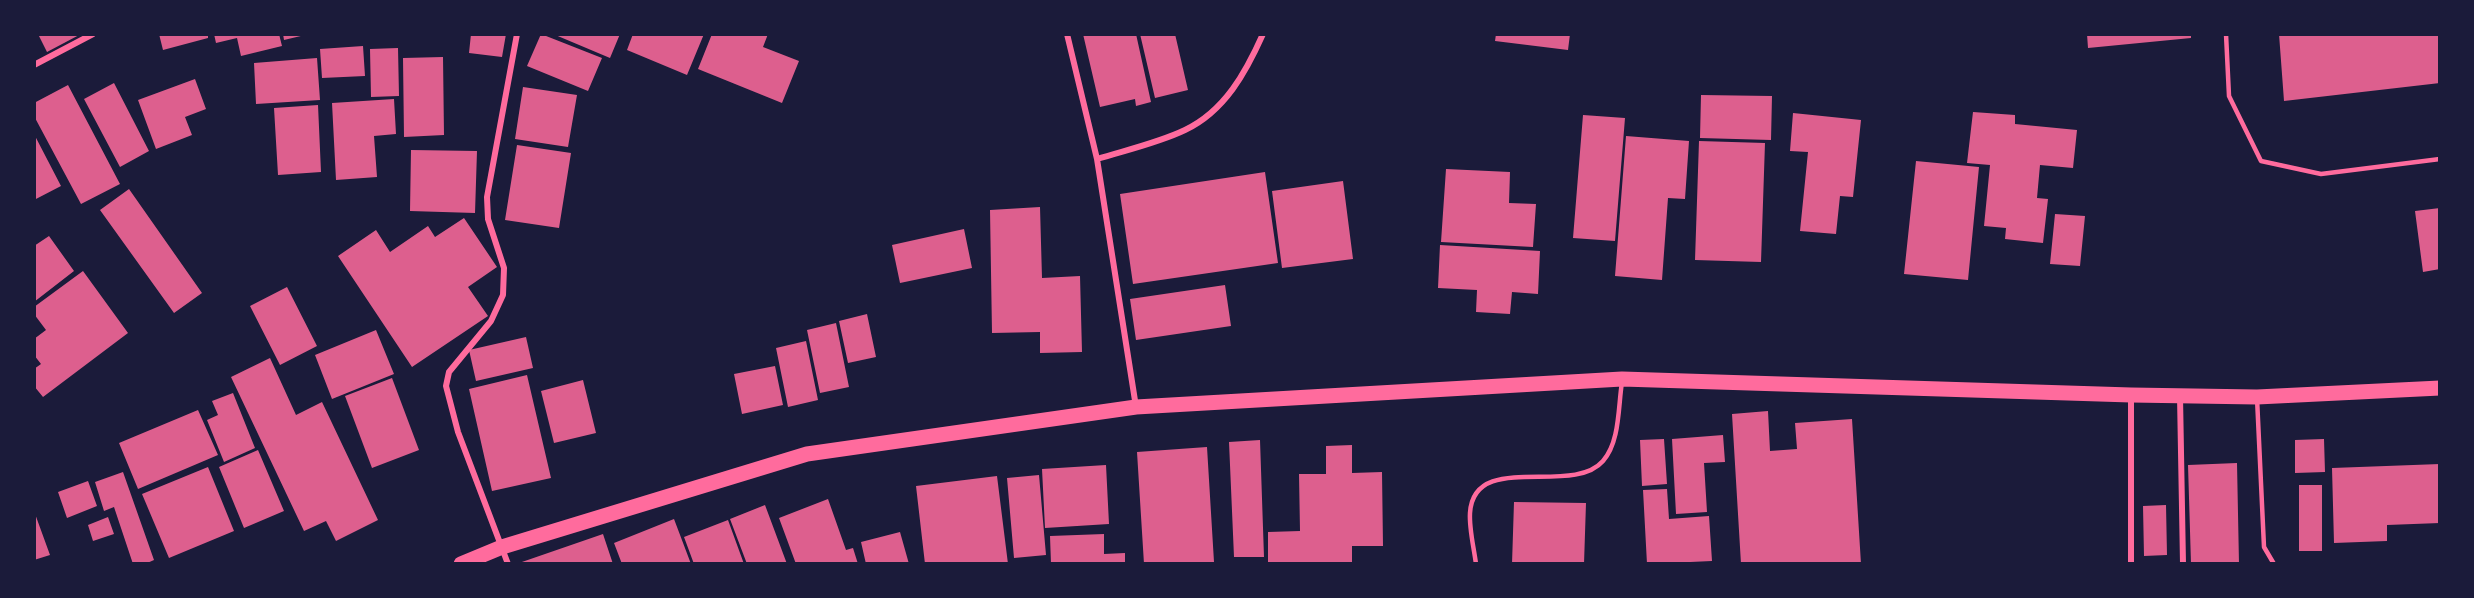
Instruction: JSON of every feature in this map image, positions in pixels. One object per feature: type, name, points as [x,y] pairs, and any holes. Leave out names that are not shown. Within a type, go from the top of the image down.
[{"type":"main road","points":[[461,564],[502,547],[807,454],[1136,407],[1622,379],[2257,397],[2439,388]]},
{"type":"street","points":[[34,65],[93,34]]},
{"type":"street","points":[[508,564],[458,432],[446,386],[449,372],[491,321],[503,295],[504,268],[488,219],[487,197],[517,34]]},
{"type":"street","points":[[1067,34],[1097,159],[1136,407]]},
{"type":"street","points":[[1097,159],[1186,130],[1205,117],[1226,98],[1247,70],[1263,34]]},
{"type":"street","points":[[2131,395],[2131,564]]},
{"type":"street","points":[[2180,395],[2183,564]]},
{"type":"lane","points":[[2226,34],[2229,96],[2261,161],[2321,174],[2439,159]]},
{"type":"lane","points":[[1476,564],[1470,513],[1476,493],[1487,482],[1582,474],[1602,462],[1613,442],[1622,379]]},
{"type":"lane","points":[[2257,397],[2264,547],[2274,564]]},
{"type":"building","points":[[38,34],[81,34],[47,52]]},
{"type":"building","points":[[159,34],[208,34],[208,38],[163,50]]},
{"type":"building","points":[[214,34],[279,34],[282,46],[241,56],[237,38],[216,43]]},
{"type":"building","points":[[283,34],[305,34],[305,35],[284,40]]},
{"type":"building","points":[[471,34],[506,34],[502,57],[469,53]]},
{"type":"building","points":[[541,34],[602,58],[588,91],[527,66]]},
{"type":"building","points":[[553,34],[620,34],[610,58]]},
{"type":"building","points":[[633,34],[704,34],[687,75],[627,50]]},
{"type":"building","points":[[712,34],[768,34],[763,47],[799,61],[782,103],[698,69]]},
{"type":"building","points":[[1083,34],[1136,34],[1151,102],[1136,106],[1135,99],[1100,107]]},
{"type":"building","points":[[1140,34],[1175,34],[1188,90],[1155,98]]},
{"type":"building","points":[[1496,34],[1570,34],[1568,50],[1495,41]]},
{"type":"building","points":[[2087,34],[2191,34],[2191,38],[2088,48]]},
{"type":"building","points":[[2279,34],[2440,34],[2440,83],[2284,101]]},
{"type":"building","points":[[363,46],[365,76],[322,78],[320,49]]},
{"type":"building","points":[[398,48],[399,96],[371,97],[370,49]]},
{"type":"building","points":[[443,57],[444,135],[404,137],[403,58]]},
{"type":"building","points":[[317,58],[320,100],[256,104],[254,63]]},
{"type":"building","points":[[195,79],[206,109],[185,117],[192,135],[156,149],[138,100]]},
{"type":"building","points":[[114,83],[149,151],[120,167],[84,99]]},
{"type":"building","points":[[68,85],[120,184],[81,204],[34,116],[34,103]]},
{"type":"building","points":[[523,87],[577,95],[568,147],[515,139]]},
{"type":"building","points":[[1701,95],[1772,96],[1771,140],[1700,138]]},
{"type":"building","points":[[394,99],[396,134],[374,136],[377,177],[336,180],[332,103]]},
{"type":"building","points":[[318,105],[321,172],[278,175],[274,108]]},
{"type":"building","points":[[1973,112],[2015,115],[2015,124],[2077,130],[2073,168],[2040,165],[2037,198],[2048,199],[2043,243],[2005,239],[2006,228],[1984,226],[1990,165],[1967,163]]},
{"type":"building","points":[[1793,113],[1861,120],[1853,197],[1840,196],[1836,234],[1800,231],[1808,152],[1790,151]]},
{"type":"building","points":[[1583,115],[1625,118],[1615,241],[1573,238]]},
{"type":"building","points":[[34,134],[61,186],[34,200]]},
{"type":"building","points":[[1626,136],[1689,141],[1685,199],[1668,198],[1662,280],[1615,276]]},
{"type":"building","points":[[1699,141],[1765,143],[1761,262],[1695,260]]},
{"type":"building","points":[[517,145],[571,153],[559,228],[505,220]]},
{"type":"building","points":[[411,150],[477,151],[475,213],[410,211]]},
{"type":"building","points":[[1916,161],[1979,167],[1968,280],[1904,274]]},
{"type":"building","points":[[1446,169],[1510,172],[1509,203],[1536,204],[1533,247],[1441,242]]},
{"type":"building","points":[[1265,172],[1278,263],[1133,284],[1120,194]]},
{"type":"building","points":[[1343,181],[1353,259],[1282,268],[1272,191]]},
{"type":"building","points":[[129,189],[202,293],[174,313],[100,210]]},
{"type":"building","points":[[1040,207],[1042,278],[1080,276],[1082,352],[1040,353],[1040,332],[992,333],[990,210]]},
{"type":"building","points":[[2440,208],[2440,269],[2423,272],[2415,211]]},
{"type":"building","points":[[2055,214],[2085,216],[2080,266],[2050,264]]},
{"type":"building","points":[[464,218],[497,267],[468,287],[488,316],[412,367],[338,256],[376,230],[390,252],[428,226],[435,237]]},
{"type":"building","points":[[964,229],[972,268],[900,283],[892,245]]},
{"type":"building","points":[[49,236],[74,271],[34,302],[34,246]]},
{"type":"building","points":[[1440,245],[1540,251],[1538,294],[1512,292],[1510,314],[1476,312],[1477,290],[1438,288]]},
{"type":"building","points":[[83,271],[128,333],[43,397],[34,386],[34,369],[41,364],[34,355],[34,339],[46,330],[34,314],[34,307]]},
{"type":"building","points":[[1225,285],[1231,326],[1136,340],[1130,299]]},
{"type":"building","points":[[287,287],[317,346],[280,365],[250,306]]},
{"type":"building","points":[[867,314],[876,357],[848,363],[839,321]]},
{"type":"building","points":[[836,323],[849,387],[820,393],[807,330]]},
{"type":"building","points":[[376,330],[394,374],[332,399],[315,355]]},
{"type":"building","points":[[526,337],[533,368],[476,381],[469,350]]},
{"type":"building","points":[[806,341],[818,400],[788,407],[776,348]]},
{"type":"building","points":[[270,358],[296,415],[322,402],[378,520],[336,541],[326,521],[304,531],[231,377]]},
{"type":"building","points":[[775,366],[783,405],[742,414],[734,374]]},
{"type":"building","points":[[527,375],[551,478],[492,491],[469,389]]},
{"type":"building","points":[[392,378],[419,450],[372,468],[345,396]]},
{"type":"building","points":[[583,380],[596,433],[554,443],[541,391]]},
{"type":"building","points":[[233,393],[255,448],[224,462],[207,420],[218,415],[212,401]]},
{"type":"building","points":[[198,410],[218,455],[138,489],[119,443]]},
{"type":"building","points":[[1768,411],[1770,451],[1797,449],[1795,423],[1852,419],[1861,564],[1741,564],[1732,414]]},
{"type":"building","points":[[1723,435],[1725,462],[1704,463],[1707,512],[1676,514],[1672,439]]},
{"type":"building","points":[[1664,439],[1667,484],[1642,486],[1640,440]]},
{"type":"building","points":[[2324,439],[2325,472],[2295,473],[2295,440]]},
{"type":"building","points":[[1260,440],[1264,557],[1234,557],[1229,442]]},
{"type":"building","points":[[1352,445],[1352,473],[1382,472],[1383,546],[1352,546],[1352,564],[1268,564],[1268,532],[1300,531],[1299,474],[1326,474],[1326,446]]},
{"type":"building","points":[[1207,447],[1214,562],[1144,564],[1137,452]]},
{"type":"building","points":[[258,450],[284,511],[244,528],[219,467]]},
{"type":"building","points":[[2237,463],[2239,564],[2191,564],[2188,465]]},
{"type":"building","points":[[2440,464],[2440,523],[2387,525],[2387,541],[2334,543],[2332,468]]},
{"type":"building","points":[[1106,465],[1109,524],[1045,528],[1042,469]]},
{"type":"building","points":[[208,467],[234,531],[169,558],[142,494]]},
{"type":"building","points":[[123,472],[154,560],[145,564],[133,564],[114,507],[104,511],[95,482]]},
{"type":"building","points":[[1039,475],[1046,555],[1014,558],[1007,478]]},
{"type":"building","points":[[997,476],[1008,564],[925,564],[916,486]]},
{"type":"building","points":[[88,481],[97,506],[67,518],[58,492]]},
{"type":"building","points":[[2299,485],[2322,485],[2322,551],[2299,551]]},
{"type":"building","points":[[1667,489],[1669,519],[1709,516],[1712,561],[1647,564],[1643,490]]},
{"type":"building","points":[[828,499],[846,550],[853,548],[858,564],[796,564],[779,518]]},
{"type":"building","points":[[1514,502],[1586,503],[1584,564],[1512,564]]},
{"type":"building","points":[[765,505],[787,564],[747,564],[730,519]]},
{"type":"building","points":[[2166,505],[2167,555],[2144,556],[2143,506]]},
{"type":"building","points":[[34,511],[50,555],[34,560]]},
{"type":"building","points":[[108,517],[114,534],[93,541],[88,525]]},
{"type":"building","points":[[674,519],[691,564],[622,564],[614,543]]},
{"type":"building","points":[[728,520],[744,564],[694,564],[684,537]]},
{"type":"building","points":[[900,532],[909,564],[866,564],[861,542]]},
{"type":"building","points":[[603,534],[613,564],[519,564],[519,563]]},
{"type":"building","points":[[1104,534],[1104,554],[1125,553],[1125,564],[1051,564],[1050,536]]}]
